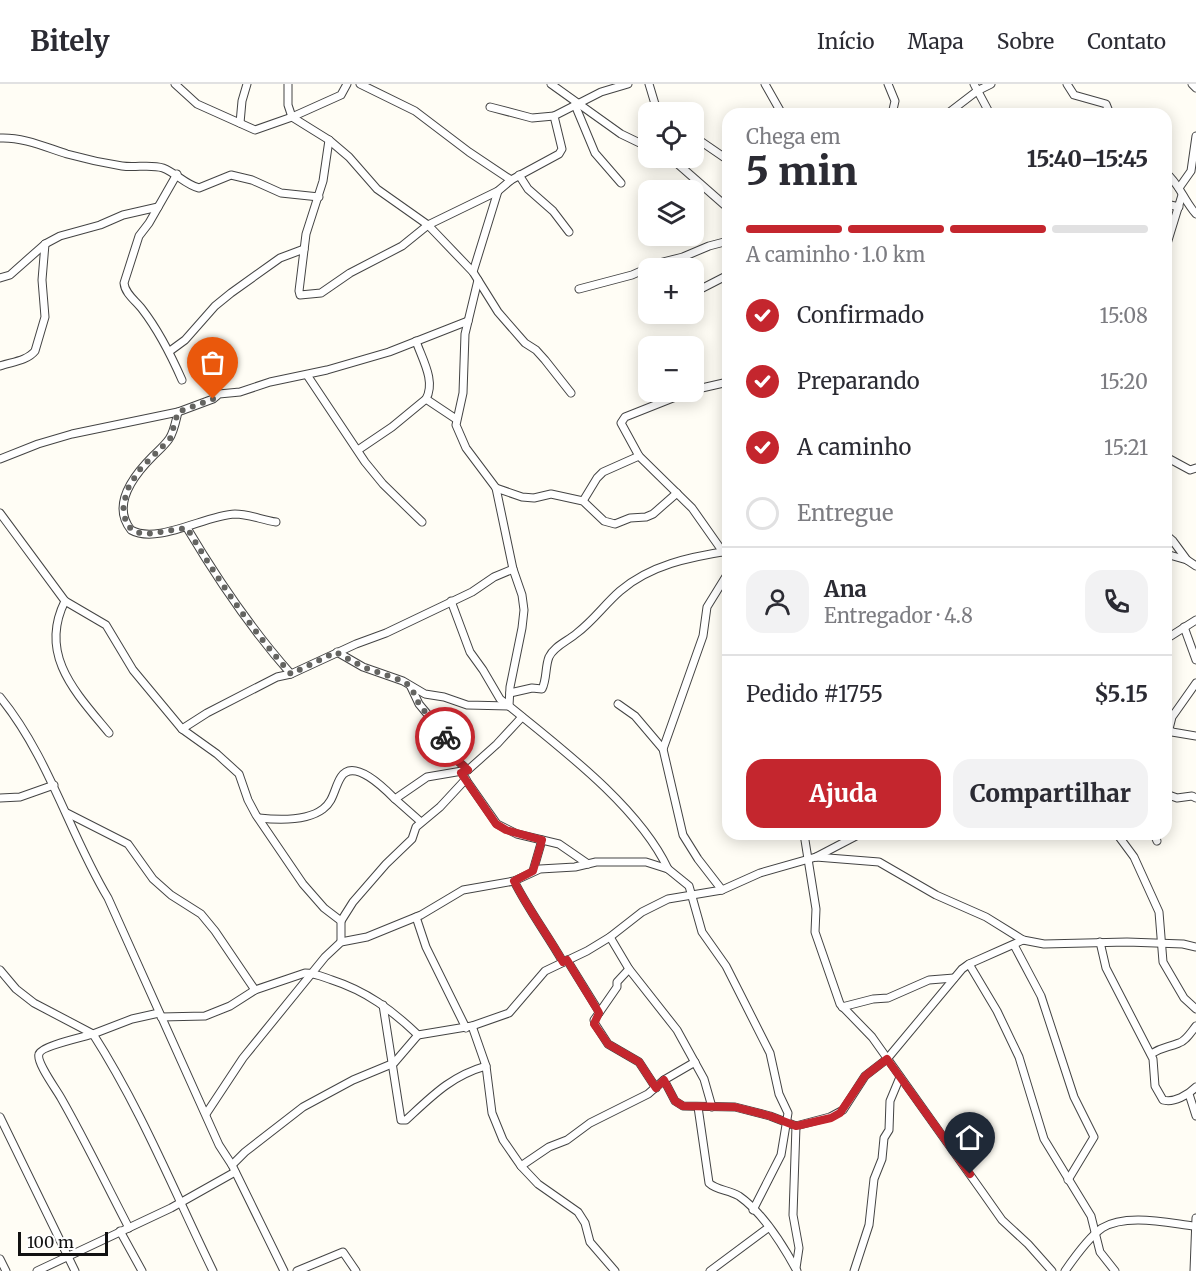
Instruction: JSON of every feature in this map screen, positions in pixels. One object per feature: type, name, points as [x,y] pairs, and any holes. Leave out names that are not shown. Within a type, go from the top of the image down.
[{"type":"street","points":[[175,84],[197,104],[255,130],[292,117],[341,95],[347,84]]},
{"type":"street","points":[[240,123],[242,101],[247,84]]},
{"type":"street","points":[[288,84],[288,105],[292,117],[329,140],[349,157],[376,189],[428,225],[473,272],[498,312],[525,343],[536,350],[571,393]]},
{"type":"street","points":[[360,84],[415,111],[511,180]]},
{"type":"street","points":[[552,84],[576,105],[638,142]]},
{"type":"street","points":[[490,107],[532,118],[554,116],[601,92],[628,84]]},
{"type":"street","points":[[649,84],[654,102]]},
{"type":"street","points":[[765,84],[779,108]]},
{"type":"street","points":[[888,84],[895,101],[893,108]]},
{"type":"street","points":[[954,108],[976,88],[991,84]]},
{"type":"street","points":[[1067,84],[1074,95],[1104,102],[1107,108]]},
{"type":"street","points":[[1192,84],[1196,88]]},
{"type":"street","points":[[976,88],[987,108]]},
{"type":"street","points":[[576,105],[595,153],[621,183]]},
{"type":"street","points":[[329,140],[323,180],[306,234],[299,294],[321,293],[350,273],[402,246],[428,225],[498,191],[519,175],[561,152],[554,116]]},
{"type":"street","points":[[1172,229],[1179,207],[1180,191],[1191,171],[1196,136]]},
{"type":"street","points":[[0,138],[12,138],[38,144],[104,163],[160,167],[177,174],[199,188],[231,175],[252,180],[281,193],[319,196]]},
{"type":"street","points":[[704,144],[722,156]]},
{"type":"street","points":[[682,168],[722,203]]},
{"type":"street","points":[[177,174],[150,223],[139,236],[124,288],[142,308],[170,351],[182,380]]},
{"type":"street","points":[[519,175],[528,189],[553,210],[568,232]]},
{"type":"street","points":[[1172,181],[1196,213]]},
{"type":"street","points":[[473,272],[498,191]]},
{"type":"street","points":[[1172,205],[1179,207]]},
{"type":"street","points":[[0,278],[10,275],[45,244],[60,236],[100,225],[123,215],[158,207]]},
{"type":"street","points":[[579,289],[632,275],[658,263],[683,257],[722,243]]},
{"type":"street","points":[[0,366],[32,355],[35,351],[45,317],[42,280],[45,244]]},
{"type":"street","points":[[170,351],[185,340],[214,306],[231,293],[280,258],[304,249]]},
{"type":"street","points":[[704,287],[722,278]]},
{"type":"street","points":[[478,280],[463,352],[463,393],[456,425],[466,448],[496,488],[513,569],[522,595],[524,610],[509,706]]},
{"type":"street","points":[[0,459],[72,434],[178,412],[213,399],[219,394],[240,392],[270,382],[307,375],[416,342],[468,321]]},
{"type":"street","points":[[358,450],[392,428],[426,399],[430,392],[429,380],[416,342]]},
{"type":"street","points":[[307,375],[365,462],[422,522]]},
{"type":"street","points":[[704,387],[722,383]]},
{"type":"street","points":[[426,399],[456,419]]},
{"type":"street","points":[[664,402],[622,420],[621,425],[639,456],[692,508],[722,548]]},
{"type":"street","points":[[178,412],[170,439],[141,468],[129,486],[123,505],[126,524],[135,532],[147,534],[187,528],[233,514],[276,522]]},
{"type":"street","points":[[583,501],[603,472],[639,456]]},
{"type":"street","points":[[1172,460],[1190,470],[1196,468]]},
{"type":"street","points":[[496,488],[522,497],[534,498],[551,494],[583,501],[604,521],[615,524],[630,518],[653,514],[677,493]]},
{"type":"street","points":[[0,513],[65,601],[106,625],[133,670],[182,729],[240,774],[248,800],[311,896],[341,921]]},
{"type":"street","points":[[187,528],[241,610],[266,645],[291,674]]},
{"type":"street","points":[[1172,540],[1187,560]]},
{"type":"street","points":[[510,693],[532,688],[542,689],[549,658],[554,651],[578,633],[621,589],[648,573],[679,560],[722,553]]},
{"type":"street","points":[[1172,556],[1187,560],[1196,566]]},
{"type":"street","points":[[182,729],[277,676],[291,674],[336,652],[386,633],[513,569]]},
{"type":"street","points":[[663,750],[703,636],[706,607],[722,582]]},
{"type":"street","points":[[65,601],[55,631],[56,649],[65,673],[83,701],[109,733]]},
{"type":"street","points":[[450,602],[470,652],[500,699],[620,803],[660,852],[668,869]]},
{"type":"street","points":[[1172,635],[1196,620]]},
{"type":"street","points":[[1184,627],[1196,660]]},
{"type":"street","points":[[336,652],[363,667],[403,681],[425,694],[444,697],[467,705],[509,706]]},
{"type":"street","points":[[1172,717],[1196,683]]},
{"type":"street","points":[[411,687],[419,704],[444,735],[496,824],[506,830],[559,844],[588,864]]},
{"type":"street","points":[[0,697],[38,755],[54,785],[89,867],[108,898],[219,1145],[234,1169],[284,1271]]},
{"type":"street","points":[[618,704],[635,716],[663,750],[683,835],[722,890]]},
{"type":"street","points":[[341,942],[341,921],[353,902],[412,838],[416,827],[441,807],[465,774],[522,717]]},
{"type":"street","points":[[1172,732],[1196,736]]},
{"type":"street","points":[[259,818],[282,820],[321,810],[334,795],[341,777],[348,772],[360,772],[379,782],[421,822]]},
{"type":"street","points":[[395,799],[427,777],[440,774],[465,774]]},
{"type":"street","points":[[0,798],[20,797],[54,785]]},
{"type":"street","points":[[1172,796],[1196,798]]},
{"type":"street","points":[[67,813],[128,844],[153,879],[171,895],[201,914],[255,990]]},
{"type":"street","points":[[533,871],[542,840]]},
{"type":"street","points":[[806,840],[813,858],[816,936],[842,1007],[872,1036],[991,1207],[1052,1271]]},
{"type":"street","points":[[37,1271],[180,1202],[234,1169],[245,1152],[303,1107],[353,1080],[393,1063],[418,1035],[469,1027],[509,1013],[542,974],[610,937],[647,910],[668,899],[722,890],[760,873],[813,858],[848,840]]},
{"type":"street","points":[[1121,840],[1134,857],[1159,912],[1160,943],[1166,967],[1184,999],[1196,1009]]},
{"type":"street","points":[[813,858],[879,862],[936,895],[986,917],[1023,940],[1044,944],[1160,943],[1196,947]]},
{"type":"street","points":[[206,1114],[243,1058],[325,957],[341,942],[367,937],[416,917],[463,890],[514,881],[533,871],[588,864],[646,862],[668,869],[687,884],[702,932],[726,966],[766,1043],[779,1094],[788,1113],[781,1155],[753,1209]]},
{"type":"street","points":[[514,881],[529,910],[544,928],[599,1013]]},
{"type":"street","points":[[416,917],[426,946],[469,1027],[486,1066],[492,1113],[502,1140],[538,1184],[578,1212],[585,1223],[590,1242],[615,1271]]},
{"type":"street","points":[[610,937],[629,969],[674,1027],[706,1084],[712,1107]]},
{"type":"street","points":[[664,1080],[675,1101],[680,1105],[735,1107],[796,1126],[831,1118],[840,1113],[865,1076],[887,1059],[954,978],[969,964],[1023,940]]},
{"type":"street","points":[[1100,942],[1106,968],[1153,1059],[1155,1086],[1163,1100],[1168,1101],[1189,1094],[1196,1087]]},
{"type":"street","points":[[1014,945],[1041,996],[1059,1046],[1068,1080],[1094,1137],[1068,1180]]},
{"type":"street","points":[[969,964],[1003,1021],[1028,1082],[1044,1139],[1091,1216],[1100,1252],[1114,1271]]},
{"type":"street","points":[[629,969],[617,981],[617,987],[594,1024],[608,1044],[639,1062],[656,1088]]},
{"type":"street","points":[[0,970],[16,989],[34,1003],[93,1034],[115,1068],[213,1271]]},
{"type":"street","points":[[129,1228],[38,1058],[41,1050],[132,1019],[160,1015],[205,1016],[230,1006],[255,990],[305,973],[313,973],[350,986],[383,1005],[418,1035]]},
{"type":"street","points":[[842,1007],[873,999],[888,998],[929,980],[954,978]]},
{"type":"street","points":[[383,1005],[400,1117],[404,1121],[461,1074],[486,1066]]},
{"type":"street","points":[[1151,1054],[1162,1047],[1185,1040],[1196,1026]]},
{"type":"street","points":[[521,1166],[549,1147],[567,1140],[590,1124],[656,1088],[664,1080],[695,1062]]},
{"type":"street","points":[[854,1271],[869,1225],[874,1179],[882,1159],[884,1138],[889,1130],[890,1101],[900,1077]]},
{"type":"street","points":[[1189,1094],[1196,1116]]},
{"type":"street","points":[[698,1107],[709,1183],[713,1187],[732,1192],[753,1209],[797,1269]]},
{"type":"street","points":[[0,1117],[75,1271]]},
{"type":"street","points":[[796,1126],[793,1215],[799,1248],[797,1269]]},
{"type":"street","points":[[1065,1271],[1096,1234],[1107,1226],[1131,1220],[1195,1222],[1194,1271]]},
{"type":"street","points":[[710,1271],[768,1228]]},
{"type":"street","points":[[120,1231],[142,1271]]},
{"type":"street","points":[[297,1271],[343,1252],[356,1271]]},
{"type":"street","points":[[0,1259],[6,1271]]},
{"type":"way so far","points":[[213,399],[178,412],[170,439],[141,468],[129,486],[123,505],[126,524],[131,530],[141,534],[187,528],[208,564],[266,645],[291,674],[336,652],[363,667],[403,681],[411,687],[419,704],[445,737]]},
{"type":"route","points":[[445,737],[459,762],[468,770],[461,773],[496,824],[517,834],[542,840],[533,871],[514,881],[529,910],[544,928],[563,962],[567,960],[598,1011],[594,1024],[608,1044],[639,1062],[656,1088],[664,1080],[675,1101],[683,1106],[735,1107],[770,1116],[796,1126],[831,1118],[840,1113],[865,1076],[887,1059],[970,1174]]}]
